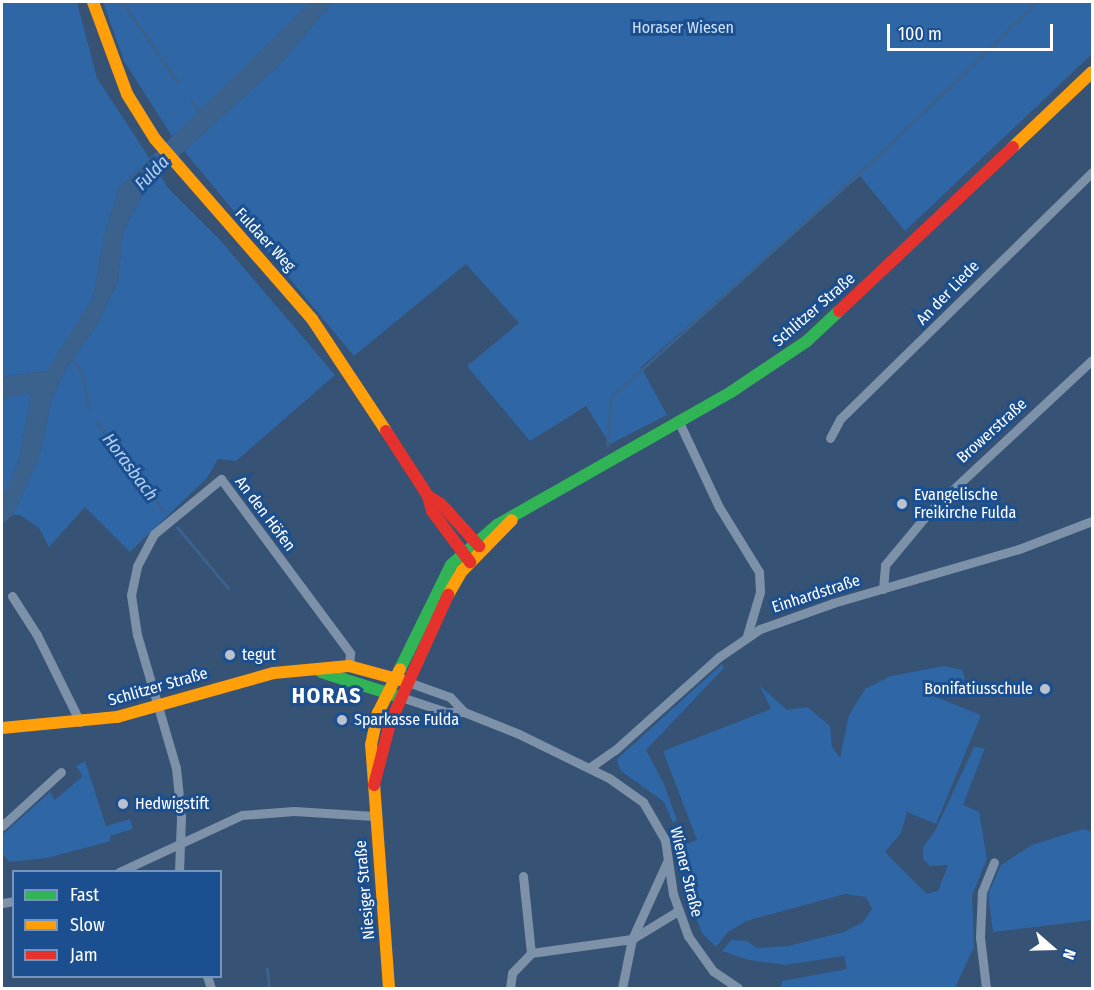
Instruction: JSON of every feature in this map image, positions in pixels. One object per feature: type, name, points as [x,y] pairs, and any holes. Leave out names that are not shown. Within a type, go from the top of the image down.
[{"type":"main road","name":"Fuldaer Weg","points":[[93,2],[115,66],[139,115],[195,189],[312,319],[428,496],[432,511],[466,557]]},
{"type":"main road","name":"Schlitzer Straße","points":[[387,693],[448,570],[514,516],[570,480],[763,373],[828,324],[1092,72]]},
{"type":"main road","name":"Fuldaer Weg","points":[[428,496],[441,504],[478,546]]},
{"type":"main road","name":"Schlitzer Straße","points":[[2,728],[80,722],[159,705],[259,676],[321,672],[350,666],[408,682],[466,557]]},
{"type":"main road","name":"Schlitzer Straße","points":[[321,672],[401,697]]},
{"type":"main road","name":"Niesiger Straße","points":[[373,789],[386,734],[408,682]]},
{"type":"main road","name":"Niesiger Straße","points":[[387,693],[371,745],[374,816],[389,988]]},
{"type":"street","name":"An der Liede","points":[[830,438],[840,419],[1092,172]]},
{"type":"street","name":"Browerstraße","points":[[883,589],[885,565],[930,511],[1092,360]]},
{"type":"street","points":[[678,420],[719,507],[759,572],[760,592],[747,636]]},
{"type":"street","name":"An den Höfen","points":[[159,705],[137,635],[131,596],[137,566],[154,534],[221,479],[350,653],[350,666]]},
{"type":"street","name":"Einhardstraße","points":[[589,768],[747,636],[810,610],[1019,549],[1092,521]]},
{"type":"street","points":[[12,596],[37,635],[80,722]]},
{"type":"street","name":"Wiener Straße","points":[[408,682],[450,698],[464,712],[589,768],[643,802],[657,822],[668,859],[678,911],[702,958],[738,988]]},
{"type":"street","name":"Wiener Straße","points":[[401,697],[446,712],[464,712]]},
{"type":"street","points":[[159,705],[176,768],[182,817],[179,870]]},
{"type":"street","points":[[2,826],[61,772]]},
{"type":"street","points":[[123,870],[242,815],[265,811],[374,816]]},
{"type":"street","points":[[622,988],[632,939],[668,859]]},
{"type":"street","points":[[986,988],[980,937],[982,892],[994,862]]},
{"type":"street","points":[[523,876],[531,953]]},
{"type":"street","points":[[510,988],[512,973],[531,953],[632,939],[678,911]]},
{"type":"green space","points":[[2,2],[77,2],[97,78],[150,159],[119,188],[104,236],[93,297],[68,341],[47,371],[2,377]]},
{"type":"green space","points":[[103,2],[311,2],[173,138],[124,61]]},
{"type":"green space","name":"Horaser Wiesen","points":[[333,2],[1092,2],[1092,54],[905,231],[860,176],[641,367],[667,415],[610,444],[586,406],[530,441],[467,366],[519,323],[466,264],[354,356],[184,151],[279,65]]},
{"type":"green space","points":[[159,173],[168,188],[221,241],[335,375],[236,461],[218,459],[207,478],[130,552],[85,507],[49,547],[39,528],[20,515],[13,515],[39,458],[53,395],[67,367],[98,323],[118,281],[123,231],[149,183]]},
{"type":"green space","points":[[31,393],[20,457],[2,500],[2,398]]},
{"type":"green space","points":[[722,664],[724,668],[646,750],[664,784],[677,820],[673,823],[664,802],[620,770],[617,759]]},
{"type":"green space","points":[[944,666],[962,670],[965,679],[960,689],[931,695],[981,715],[936,824],[907,812],[901,833],[885,852],[927,894],[938,891],[948,865],[930,866],[923,859],[923,847],[935,831],[974,747],[985,748],[963,805],[979,812],[987,859],[972,895],[974,947],[955,988],[781,988],[782,981],[847,969],[844,956],[785,965],[749,960],[722,951],[731,940],[747,941],[757,948],[788,946],[844,932],[863,922],[872,909],[866,897],[845,894],[746,921],[727,933],[716,947],[702,933],[686,892],[681,846],[697,840],[663,751],[771,709],[760,686],[787,710],[807,707],[830,726],[832,747],[840,758],[849,715],[865,689],[891,676]]},
{"type":"green space","points":[[85,761],[106,826],[130,819],[133,829],[110,836],[111,841],[47,858],[9,862],[2,853],[2,835],[50,792],[55,800],[83,776],[76,766]]},
{"type":"green space","points":[[1083,829],[1092,832],[1092,920],[993,932],[988,894],[1001,865],[1032,845]]},
{"type":"water","name":"Fulda","points":[[311,2],[333,2],[279,65],[149,183],[123,231],[118,281],[98,323],[67,367],[53,395],[39,458],[13,515],[2,524],[2,500],[20,457],[31,393],[2,398],[2,377],[47,371],[93,297],[104,236],[119,188]]},
{"type":"waterway","points":[[122,2],[178,82]]},
{"type":"waterway","points":[[607,445],[611,397],[882,152],[1037,2]]},
{"type":"waterway","points":[[191,100],[202,116]]},
{"type":"waterway","name":"Horasbach","points":[[70,355],[82,374],[89,409]]},
{"type":"waterway","name":"Horasbach","points":[[97,422],[163,511]]},
{"type":"waterway","name":"Horasbach","points":[[177,527],[228,588]]},
{"type":"waterway","name":"Horasbach","points":[[267,969],[269,988]]},
{"type":"traffic: fast","points":[[400,669],[451,565],[497,525],[731,392],[807,341],[839,311]]},
{"type":"traffic: fast","points":[[321,672],[394,695]]},
{"type":"traffic: slow","points":[[93,2],[127,94],[155,139],[312,319],[386,431]]},
{"type":"traffic: slow","points":[[1013,147],[1092,72]]},
{"type":"traffic: slow","points":[[448,595],[462,571],[512,520]]},
{"type":"traffic: slow","points":[[2,728],[117,717],[274,673],[349,666],[408,682]]},
{"type":"traffic: slow","points":[[389,988],[371,745],[378,713],[400,669]]},
{"type":"traffic: jam","points":[[839,311],[1013,147]]},
{"type":"traffic: jam","points":[[386,431],[428,496],[432,511],[470,562]]},
{"type":"traffic: jam","points":[[428,496],[441,504],[479,546]]},
{"type":"traffic: jam","points":[[374,785],[390,723],[448,595]]},
{"type":"place","name":"Evangelische Freikirche Fulda","points":[[902,504]]},
{"type":"place","name":"tegut","points":[[230,655]]},
{"type":"place","name":"Bonifatiusschule","points":[[1045,689]]},
{"type":"place","name":"Sparkasse Fulda","points":[[342,720]]},
{"type":"place","name":"Hedwigstift","points":[[123,804]]},
{"type":"district","name":"HORAS","points":[[327,696]]}]
